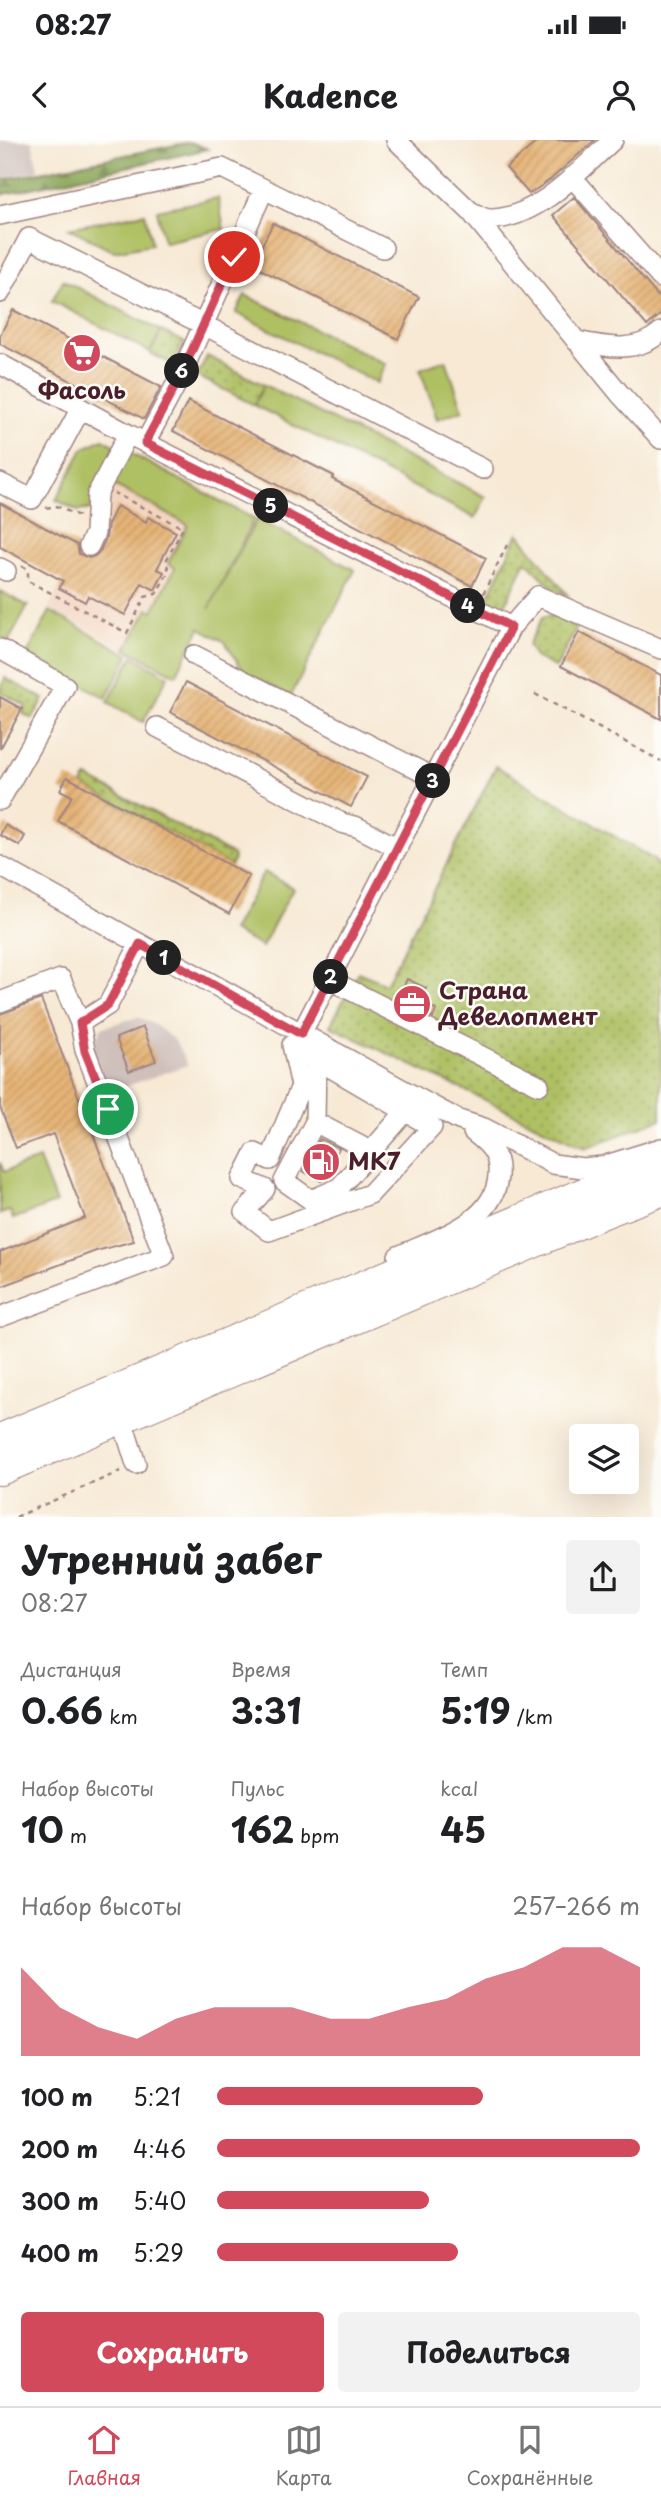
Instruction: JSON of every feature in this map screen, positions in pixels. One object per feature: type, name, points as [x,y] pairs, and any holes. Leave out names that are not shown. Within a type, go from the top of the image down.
[{"type":"highway","points":[[0,1439],[598,1187],[661,1163]]},
{"type":"highway","points":[[0,1470],[661,1191]]},
{"type":"street","points":[[396,140],[471,212],[576,341],[661,439]]},
{"type":"street","points":[[471,212],[489,220],[532,209],[613,140]]},
{"type":"street","points":[[0,215],[222,168],[383,248]]},
{"type":"street","points":[[572,177],[661,278]]},
{"type":"street","points":[[89,546],[95,534],[97,494],[180,377],[264,189]]},
{"type":"street","points":[[0,293],[29,238],[204,324],[483,469]]},
{"type":"street","points":[[576,341],[610,348],[635,346],[661,331]]},
{"type":"street","points":[[0,364],[137,439],[511,627]]},
{"type":"street","points":[[0,483],[32,499],[81,408]]},
{"type":"street","points":[[411,1104],[339,1188],[311,1200],[284,1181],[315,1122],[310,1044],[330,980],[511,627],[538,596],[661,649]]},
{"type":"street","points":[[0,649],[65,686],[0,800]]},
{"type":"street","points":[[194,655],[434,778]]},
{"type":"street","points":[[157,727],[342,823],[357,827],[398,848]]},
{"type":"street","points":[[0,866],[140,944],[411,1104],[484,1128],[537,1157],[569,1167],[603,1166],[661,1148]]},
{"type":"street","points":[[80,1023],[108,1005],[140,944]]},
{"type":"street","points":[[0,1002],[61,979],[80,1023],[85,1051],[164,1256],[0,1317]]},
{"type":"street","points":[[330,980],[539,1085]]},
{"type":"street","points":[[310,1044],[292,1045],[301,1086],[270,1160],[255,1153],[242,1179],[265,1189],[245,1212],[269,1231],[370,1194],[432,1127],[411,1104]]},
{"type":"street","points":[[294,1315],[323,1290],[455,1230],[484,1210],[497,1185],[498,1160],[492,1149],[459,1120]]},
{"type":"street","points":[[315,1122],[370,1151]]},
{"type":"street","points":[[607,1212],[661,1197]]},
{"type":"street","points":[[122,1420],[136,1464]]},
{"type":"path","points":[[8,567],[28,569],[28,581],[127,633],[145,597],[156,594],[169,571],[166,561],[183,528],[105,489],[103,513],[76,516],[56,506],[43,509]]},
{"type":"path","points":[[535,694],[661,761]]},
{"type":"path","points":[[16,1517],[136,1464]]},
{"type":"shaded area","points":[[0,140],[32,140],[38,170],[0,178]]},
{"type":"shaded area","points":[[116,446],[254,519],[176,675],[48,608],[90,529]]},
{"type":"shaded area","points":[[138,1017],[155,1025],[175,1041],[188,1065],[109,1092],[92,1049],[101,1028]]},
{"type":"green space","points":[[190,142],[208,149],[0,195],[0,180]]},
{"type":"green space","points":[[218,198],[224,229],[164,242],[157,210]]},
{"type":"green space","points":[[145,213],[152,244],[114,251],[69,228]]},
{"type":"green space","points":[[63,280],[161,331],[150,352],[52,301]]},
{"type":"green space","points":[[245,295],[386,364],[377,383],[236,313]]},
{"type":"green space","points":[[161,331],[184,342],[172,364],[150,353]]},
{"type":"green space","points":[[207,356],[264,385],[254,405],[197,376]]},
{"type":"green space","points":[[446,360],[463,410],[437,419],[420,369]]},
{"type":"green space","points":[[264,385],[486,497],[475,518],[254,405]]},
{"type":"green space","points":[[103,439],[116,446],[91,509],[78,511],[56,500],[83,449]]},
{"type":"green space","points":[[128,452],[254,519],[209,609],[257,519],[355,570],[291,696],[245,673],[225,642],[200,628],[176,675],[126,649],[148,609],[153,611],[175,568],[168,563],[188,525],[112,484]]},
{"type":"green space","points":[[518,533],[570,598],[553,588],[526,561],[503,609],[495,611],[484,606]]},
{"type":"green space","points":[[0,591],[28,606],[8,642],[0,637]]},
{"type":"green space","points":[[50,611],[129,655],[106,698],[27,654]]},
{"type":"green space","points":[[551,615],[577,627],[556,668],[535,657],[528,645],[542,618]]},
{"type":"green space","points":[[133,656],[168,676],[143,722],[108,702]]},
{"type":"green space","points":[[5,678],[44,699],[32,719],[22,713],[26,706],[0,692]]},
{"type":"green space","points":[[496,766],[653,859],[661,869],[661,1119],[585,1148],[330,1026],[358,972],[386,984]]},
{"type":"green space","points":[[87,777],[233,855],[231,866],[82,785]]},
{"type":"green space","points":[[264,872],[293,888],[262,947],[232,931]]},
{"type":"green space","points":[[39,1159],[56,1203],[13,1219],[10,1211],[0,1214],[0,1162],[4,1172]]},
{"type":"building","points":[[539,140],[595,140],[550,180],[529,194],[506,168]]},
{"type":"building","points":[[574,197],[661,300],[661,314],[647,326],[553,215]]},
{"type":"building","points":[[273,223],[419,297],[398,339],[252,265]]},
{"type":"building","points":[[13,310],[161,387],[144,419],[0,344],[0,335]]},
{"type":"building","points":[[188,401],[486,558],[472,586],[173,431]]},
{"type":"building","points":[[0,503],[77,545],[79,554],[89,558],[100,551],[117,506],[146,522],[148,517],[176,532],[157,569],[164,572],[155,590],[142,583],[125,615],[88,596],[85,602],[59,588],[63,581],[0,547]]},
{"type":"building","points":[[579,632],[661,675],[661,719],[561,666]]},
{"type":"building","points":[[186,682],[367,777],[351,807],[170,712]]},
{"type":"building","points":[[0,697],[22,709],[0,749]]},
{"type":"building","points":[[67,777],[249,876],[229,914],[58,821],[72,796],[60,790]]},
{"type":"building","points":[[5,825],[25,836],[20,846],[0,835]]},
{"type":"building","points":[[407,979],[426,988],[420,1002],[436,1010],[433,1018],[397,1000]]},
{"type":"building","points":[[41,999],[134,1241],[96,1251],[0,1287],[0,1252],[85,1218],[53,1134],[16,1148],[0,1107],[0,1014]]},
{"type":"building","points":[[143,1027],[156,1061],[129,1071],[116,1038]]},
{"type":"building","points":[[320,1139],[339,1148],[321,1181],[303,1171]]},
{"type":"place","name":"Фасоль","points":[[82,353]]},
{"type":"place","name":"Страна Девелопмент","points":[[412,1004]]},
{"type":"place","name":"МК7","points":[[321,1162]]},
{"type":"route","points":[[108,1109],[85,1051],[80,1023],[108,1005],[140,944],[301,1034],[511,627],[145,443],[180,377],[234,257]]}]
